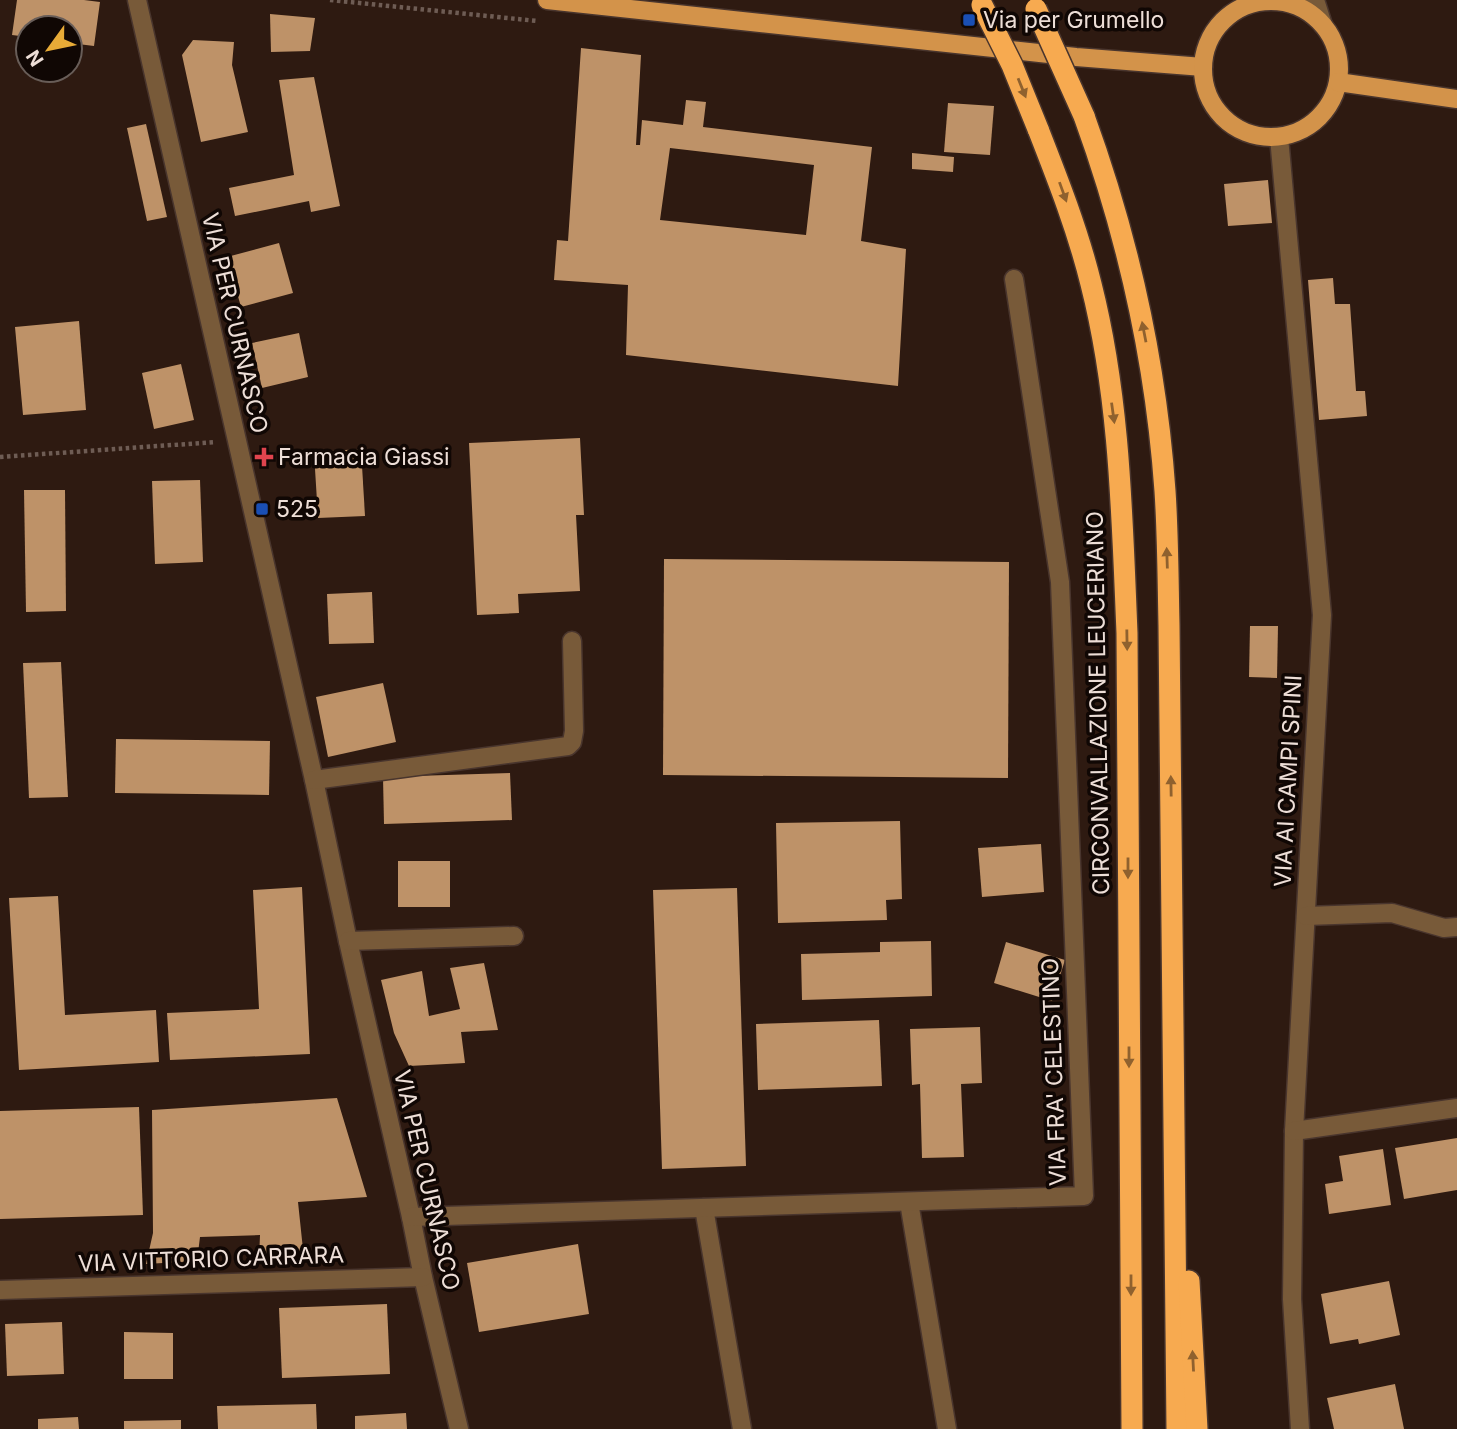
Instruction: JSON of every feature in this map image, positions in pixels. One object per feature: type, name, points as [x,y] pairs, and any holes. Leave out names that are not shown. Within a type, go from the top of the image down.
[{"type":"highway","name":"CIRCONVALLAZIONE LEUCERIANO","points":[[980,3],[1012,65],[1066,200],[1091,285],[1112,407],[1122,513],[1127,633],[1132,1429]]},
{"type":"highway","points":[[1034,4],[1084,116],[1104,170],[1144,331],[1159,429],[1165,493],[1169,625],[1177,1429]]},
{"type":"highway","points":[[1173,976],[1197,1429]]},
{"type":"main road","points":[[548,0],[636,5],[1076,57],[1203,67]]},
{"type":"main road","points":[[1270,1],[1290,4],[1308,12],[1323,25],[1334,42],[1339,61],[1338,82],[1328,107],[1315,122],[1298,132],[1279,137],[1251,134],[1226,120],[1213,104],[1205,86],[1203,67],[1208,46],[1230,6],[1270,1]]},
{"type":"main road","points":[[1338,82],[1457,99]]},
{"type":"street","name":"VIA PER CURNASCO","points":[[137,0],[459,1429]]},
{"type":"street","points":[[1315,0],[1323,25]]},
{"type":"street","name":"VIA AI CAMPI SPINI","points":[[1279,137],[1322,615],[1294,1131],[1292,1299],[1300,1429]]},
{"type":"street","name":"VIA FRA' CELESTINO","points":[[411,1217],[1084,1196],[1060,582],[1014,279]]},
{"type":"street","points":[[314,780],[568,746],[572,742],[574,731],[572,641]]},
{"type":"street","points":[[1306,915],[1392,913],[1444,928],[1457,927]]},
{"type":"street","points":[[348,941],[514,936]]},
{"type":"street","points":[[1294,1131],[1457,1108]]},
{"type":"street","points":[[909,1202],[947,1429]]},
{"type":"street","points":[[704,1208],[742,1429]]},
{"type":"street","name":"VIA VITTORIO CARRARA","points":[[0,1290],[423,1277]]},
{"type":"path","points":[[330,0],[547,22],[548,0]]},
{"type":"path","points":[[0,457],[236,441]]},
{"type":"building","points":[[17,0],[100,2],[94,46],[84,45],[84,14],[15,14]]},
{"type":"building","points":[[270,14],[315,18],[310,51],[271,52]]},
{"type":"building","points":[[193,40],[234,42],[232,65],[248,132],[201,142],[182,55]]},
{"type":"building","points":[[581,48],[641,55],[636,145],[640,145],[642,120],[683,125],[686,100],[706,102],[703,127],[872,147],[861,241],[906,249],[898,386],[626,355],[628,285],[554,280],[557,240],[568,241]],"holes":[[[670,148],[814,165],[806,235],[660,220]]]},
{"type":"building","points":[[314,77],[340,206],[311,212],[309,201],[235,216],[229,188],[294,175],[279,80]]},
{"type":"building","points":[[948,103],[994,106],[990,155],[944,152]]},
{"type":"building","points":[[146,124],[167,217],[147,221],[127,128]]},
{"type":"building","points":[[912,153],[954,157],[953,172],[912,169]]},
{"type":"building","points":[[1268,180],[1272,223],[1228,226],[1224,184]]},
{"type":"building","points":[[279,243],[293,293],[241,307],[227,257]]},
{"type":"building","points":[[1333,278],[1335,304],[1350,304],[1356,391],[1365,391],[1367,416],[1319,420],[1308,280]]},
{"type":"building","points":[[79,321],[86,410],[23,415],[15,327]]},
{"type":"building","points":[[299,333],[308,377],[262,388],[252,343]]},
{"type":"building","points":[[181,364],[194,420],[154,429],[142,373]]},
{"type":"building","points":[[580,438],[584,515],[576,515],[580,591],[518,594],[519,613],[477,615],[469,443]]},
{"type":"building","points":[[361,449],[365,516],[318,518],[314,452]]},
{"type":"building","points":[[200,480],[203,562],[155,564],[152,481]]},
{"type":"building","points":[[24,490],[65,490],[66,611],[26,612]]},
{"type":"building","points":[[664,559],[1009,562],[1008,778],[663,775]]},
{"type":"building","points":[[372,592],[374,643],[329,644],[327,594]]},
{"type":"building","points":[[1250,626],[1278,626],[1277,678],[1249,677]]},
{"type":"building","points":[[61,662],[68,797],[29,798],[23,663]]},
{"type":"building","points":[[383,683],[396,742],[328,757],[316,697]]},
{"type":"building","points":[[116,739],[270,741],[269,795],[115,793]]},
{"type":"building","points":[[510,773],[512,820],[384,824],[383,777]]},
{"type":"building","points":[[900,821],[902,899],[886,900],[887,920],[778,923],[776,823]]},
{"type":"building","points":[[1041,844],[1044,892],[982,897],[978,848]]},
{"type":"building","points":[[398,861],[450,861],[450,907],[398,907]]},
{"type":"building","points":[[302,887],[310,1054],[170,1060],[167,1013],[259,1009],[253,890]]},
{"type":"building","points":[[737,888],[746,1166],[662,1169],[653,890]]},
{"type":"building","points":[[58,896],[65,1015],[156,1010],[159,1062],[19,1070],[9,898]]},
{"type":"building","points":[[931,941],[932,996],[802,1000],[801,954],[880,952],[880,942]]},
{"type":"building","points":[[1006,942],[1065,960],[1052,1001],[994,983]]},
{"type":"building","points":[[484,963],[498,1030],[461,1032],[465,1063],[409,1066],[394,1033],[381,980],[422,971],[429,1016],[460,1009],[450,968]]},
{"type":"building","points":[[879,1020],[882,1086],[758,1090],[756,1024]]},
{"type":"building","points":[[980,1027],[982,1083],[961,1084],[964,1157],[922,1158],[920,1084],[912,1085],[910,1029]]},
{"type":"building","points":[[337,1098],[367,1197],[298,1202],[304,1259],[259,1260],[260,1235],[200,1237],[197,1261],[146,1264],[153,1233],[152,1110]]},
{"type":"building","points":[[139,1107],[143,1215],[0,1219],[0,1111]]},
{"type":"building","points":[[1457,1138],[1457,1190],[1404,1199],[1395,1148]]},
{"type":"building","points":[[1383,1149],[1391,1205],[1329,1214],[1325,1184],[1343,1181],[1339,1156]]},
{"type":"building","points":[[578,1244],[589,1314],[479,1332],[467,1263]]},
{"type":"building","points":[[1389,1281],[1400,1335],[1359,1344],[1358,1339],[1330,1344],[1321,1294]]},
{"type":"building","points":[[387,1304],[390,1374],[282,1378],[279,1308]]},
{"type":"building","points":[[62,1322],[64,1374],[7,1376],[5,1324]]},
{"type":"building","points":[[124,1332],[173,1333],[173,1379],[124,1379]]},
{"type":"building","points":[[1395,1384],[1404,1429],[1334,1429],[1327,1398]]},
{"type":"building","points":[[316,1404],[317,1429],[218,1429],[217,1406]]},
{"type":"building","points":[[406,1413],[407,1429],[355,1429],[355,1416]]},
{"type":"building","points":[[78,1417],[79,1429],[38,1429],[38,1419]]},
{"type":"building","points":[[181,1420],[181,1429],[124,1429],[124,1421]]},
{"type":"place","name":"Via per Grumello","points":[[969,20]]},
{"type":"place","name":"Farmacia Giassi","points":[[264,457]]},
{"type":"place","name":"525","points":[[262,509]]}]
